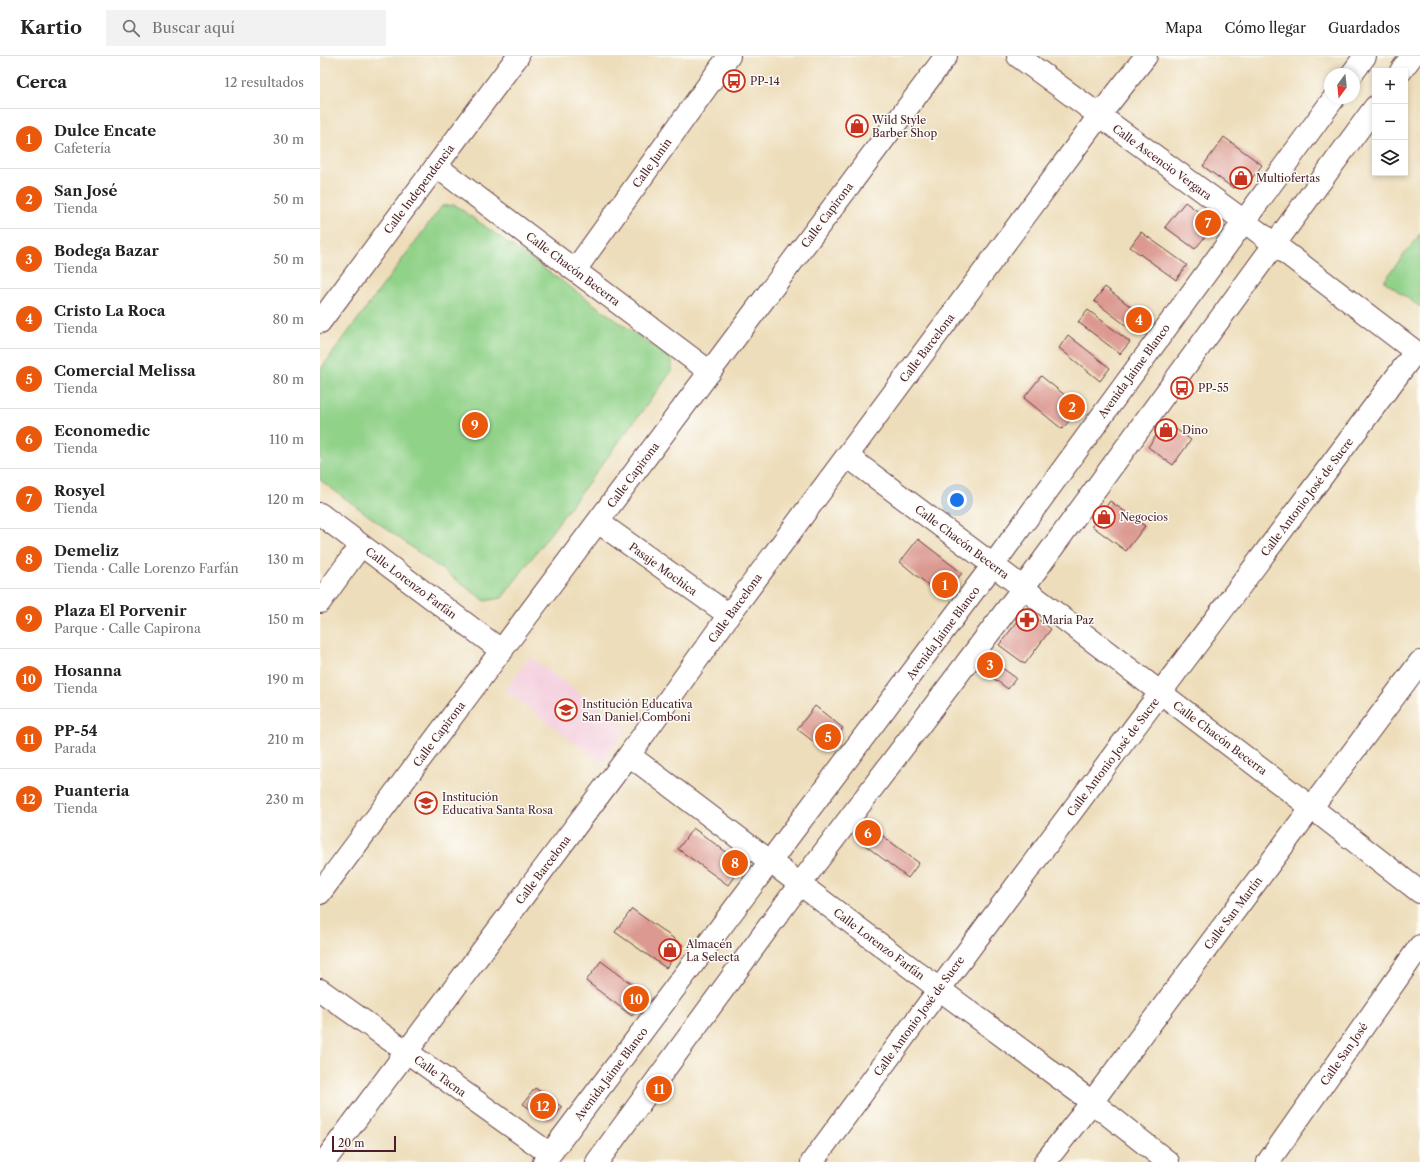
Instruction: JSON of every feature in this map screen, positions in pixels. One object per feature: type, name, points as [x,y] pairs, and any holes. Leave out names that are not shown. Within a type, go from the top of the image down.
[{"type":"street","name":"Calle Independencia","points":[[323,311],[436,166],[518,56]]},
{"type":"street","name":"Calle Junin","points":[[575,270],[729,56]]},
{"type":"street","name":"Calle Capirona","points":[[320,893],[946,56]]},
{"type":"street","name":"Calle Ascencio Vergara","points":[[1018,56],[1244,221],[1417,353]]},
{"type":"street","name":"Calle Barcelona","points":[[324,1162],[629,755],[847,456],[1099,116],[1146,56]]},
{"type":"street","points":[[1356,68],[1365,56]]},
{"type":"street","points":[[1403,68],[1412,56]]},
{"type":"street","name":"Avenida Jaime Blanco","points":[[551,1160],[993,565],[1330,104]]},
{"type":"street","points":[[597,1162],[800,884],[1023,588],[1372,111]]},
{"type":"street","name":"Calle Chacón Becerra","points":[[436,166],[710,372]]},
{"type":"street","name":"Calle Antonio José de Sucre","points":[[812,1162],[939,989],[1417,353]]},
{"type":"street","name":"Calle Chacón Becerra","points":[[847,456],[993,565],[1420,892]]},
{"type":"street","name":"Calle Lorenzo Farfán","points":[[320,514],[502,651]]},
{"type":"street","name":"Pasaje Mochica","points":[[598,522],[729,616]]},
{"type":"street","points":[[320,602],[361,545]]},
{"type":"street","name":"Calle San Martín","points":[[1045,1162],[1092,1102],[1420,662]]},
{"type":"street","name":"Calle Lorenzo Farfán","points":[[629,755],[939,989],[1092,1102],[1168,1162]]},
{"type":"street","name":"Calle San José","points":[[1268,1162],[1420,946]]},
{"type":"street","name":"Calle Tacna","points":[[320,990],[551,1160]]},
{"type":"shaded area","name":"Institución Educativa San Daniel Comboni","points":[[530,657],[627,729],[602,763],[505,691]]},
{"type":"green space","points":[[455,205],[672,360],[672,371],[502,598],[485,601],[320,480],[320,370],[442,206]]},
{"type":"green space","points":[[1420,234],[1420,307],[1384,281]]},
{"type":"building","points":[[1224,137],[1262,165],[1247,185],[1233,188],[1203,166]]},
{"type":"building","points":[[1185,202],[1211,221],[1212,228],[1195,249],[1165,227]]},
{"type":"building","points":[[1141,232],[1187,265],[1176,280],[1130,247]]},
{"type":"building","points":[[1105,287],[1147,319],[1136,333],[1094,301]]},
{"type":"building","points":[[1088,310],[1130,342],[1120,354],[1078,322]]},
{"type":"building","points":[[1068,335],[1110,368],[1100,381],[1059,348]]},
{"type":"building","points":[[1041,376],[1081,408],[1062,429],[1024,398]]},
{"type":"building","points":[[1166,422],[1191,440],[1173,465],[1148,447]]},
{"type":"building","points":[[1110,501],[1145,526],[1126,551],[1092,526]]},
{"type":"building","points":[[918,539],[962,573],[943,597],[900,562]]},
{"type":"building","points":[[1032,615],[1051,629],[1025,664],[999,645],[1021,617]]},
{"type":"building","points":[[990,659],[1016,678],[1008,689],[982,670]]},
{"type":"building","points":[[815,706],[843,728],[826,751],[797,729]]},
{"type":"building","points":[[868,825],[919,863],[908,878],[857,839]]},
{"type":"building","points":[[693,828],[743,864],[728,885],[678,849]]},
{"type":"building","points":[[632,909],[683,945],[666,968],[615,932]]},
{"type":"building","points":[[601,961],[648,996],[632,1016],[586,981]]},
{"type":"building","points":[[535,1088],[562,1107],[554,1118],[546,1120],[523,1104]]},
{"type":"place","name":"PP-14","points":[[734,81]]},
{"type":"place","name":"Wild Style Barber Shop","points":[[857,126]]},
{"type":"place","name":"Multiofertas","points":[[1241,178]]},
{"type":"place","name":"Rosyel","points":[[1208,223]]},
{"type":"place","name":"Cristo La Roca","points":[[1139,320]]},
{"type":"place","name":"PP-55","points":[[1182,388]]},
{"type":"place","name":"San José","points":[[1072,407]]},
{"type":"place","name":"Plaza El Porvenir","points":[[475,425]]},
{"type":"place","name":"Dino","points":[[1166,430]]},
{"type":"place","name":"Negocios","points":[[1104,517]]},
{"type":"place","name":"Dulce Encate","points":[[945,585]]},
{"type":"place","name":"Maria Paz","points":[[1027,620]]},
{"type":"place","name":"Bodega Bazar","points":[[990,665]]},
{"type":"place","name":"Institución Educativa San Daniel Comboni","points":[[566,710]]},
{"type":"place","name":"Comercial Melissa","points":[[828,737]]},
{"type":"place","name":"Institución Educativa Santa Rosa","points":[[426,803]]},
{"type":"place","name":"Economedic","points":[[868,833]]},
{"type":"place","name":"Demeliz","points":[[735,863]]},
{"type":"place","name":"Almacén La Selecta","points":[[670,950]]},
{"type":"place","name":"Hosanna","points":[[636,999]]},
{"type":"place","name":"PP-54","points":[[659,1089]]},
{"type":"place","name":"Puanteria","points":[[543,1106]]}]
